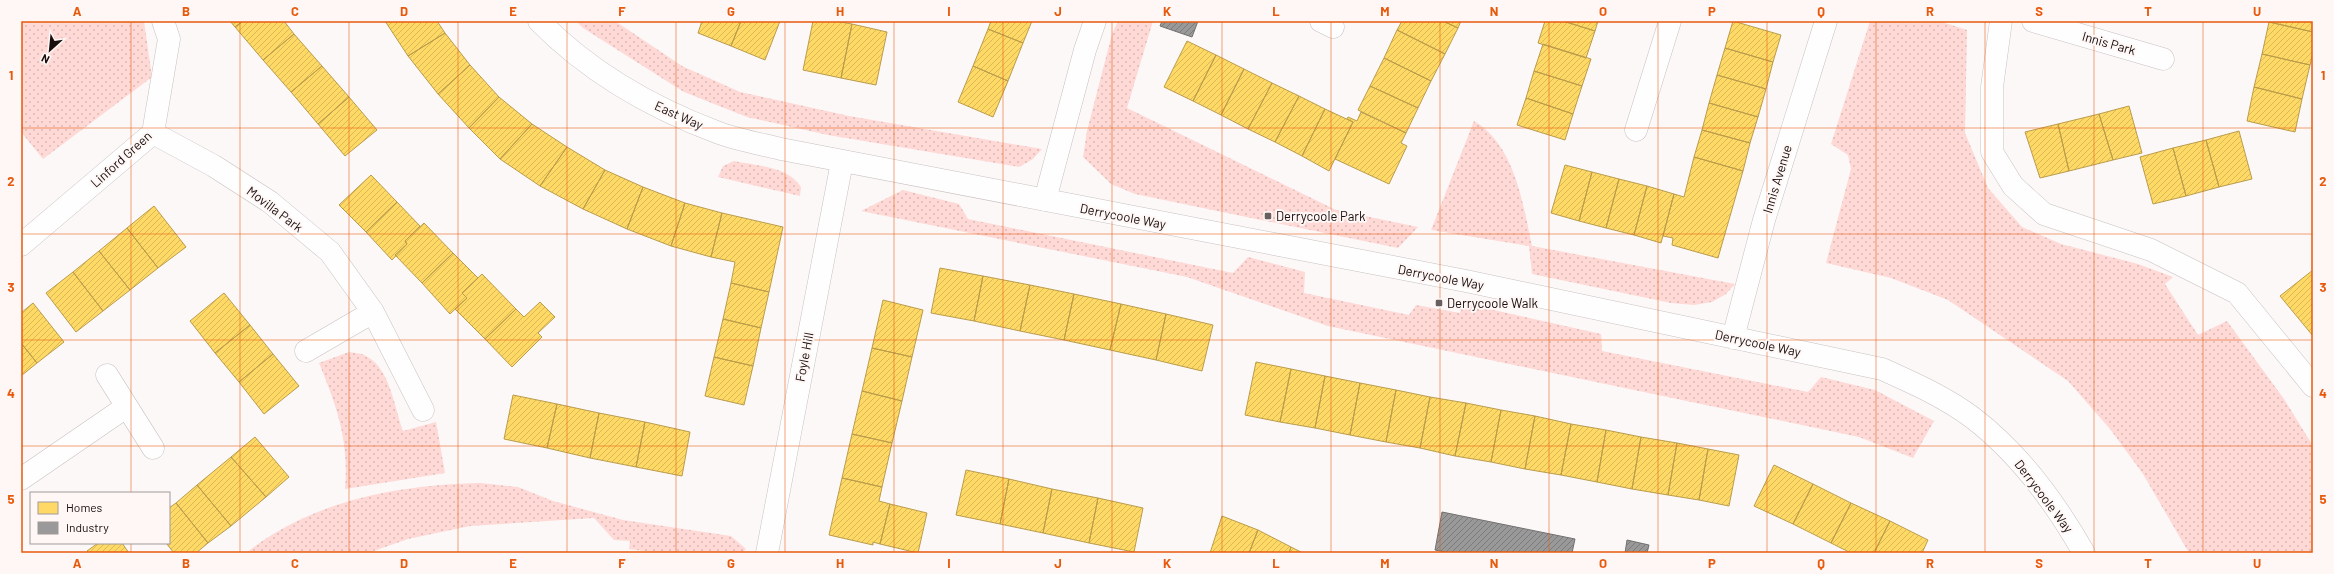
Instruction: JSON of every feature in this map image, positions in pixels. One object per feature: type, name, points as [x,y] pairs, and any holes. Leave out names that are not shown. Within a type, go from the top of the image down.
[{"type":"street","name":"Linford Green","points":[[21,245],[153,133],[169,39],[163,21]]},
{"type":"street","name":"East Way","points":[[539,21],[565,47],[619,86],[666,111],[721,134],[842,162]]},
{"type":"street","points":[[1045,200],[1085,50],[1095,21]]},
{"type":"street","points":[[1636,130],[1670,21]]},
{"type":"street","name":"Innis Avenue","points":[[1733,338],[1764,220],[1826,21]]},
{"type":"street","points":[[2001,21],[1992,87],[1992,152],[2013,186],[2044,214],[2151,250],[2236,293],[2313,386]]},
{"type":"street","name":"Innis Park","points":[[2032,21],[2163,59]]},
{"type":"street","name":"Movilla Park","points":[[153,133],[214,166],[270,202],[330,252],[373,312],[423,410]]},
{"type":"street","name":"Derrycoole Way","points":[[842,162],[1466,281],[1882,369],[1932,392],[1972,418],[2008,449],[2039,484],[2065,520],[2084,553]]},
{"type":"street","name":"Foyle Hill","points":[[767,553],[842,162]]},
{"type":"street","points":[[306,351],[373,312]]},
{"type":"street","points":[[107,375],[153,448]]},
{"type":"street","points":[[21,479],[126,407]]},
{"type":"shaded area","points":[[21,21],[144,21],[152,77],[43,159],[21,132]]},
{"type":"shaded area","points":[[576,21],[615,21],[682,66],[740,92],[849,116],[1042,149],[1033,159],[1019,167],[828,135],[747,117],[684,92],[583,28]]},
{"type":"shaded area","points":[[1118,21],[1153,21],[1127,108],[1336,210],[1418,227],[1398,248],[1135,194],[1111,184],[1083,157],[1087,131],[1112,34]]},
{"type":"shaded area","points":[[1870,21],[1939,21],[1967,30],[1965,133],[1988,188],[2022,227],[2061,244],[2138,264],[2173,277],[2165,284],[2198,335],[2227,321],[2284,399],[2313,446],[2313,553],[2189,553],[2143,474],[2110,429],[2068,381],[1948,300],[1891,278],[1826,263],[1851,169],[1848,155],[1831,144]]},
{"type":"shaded area","points":[[1474,121],[1488,132],[1499,145],[1508,160],[1521,194],[1532,246],[1735,284],[1726,294],[1712,302],[1694,305],[1671,303],[1532,274],[1529,246],[1431,230]]},
{"type":"shaded area","points":[[734,161],[771,168],[788,175],[801,187],[800,196],[718,177],[723,166]]},
{"type":"shaded area","points":[[903,190],[959,204],[968,219],[1233,273],[1248,257],[1305,272],[1304,293],[1409,315],[1416,305],[1460,313],[1462,303],[1601,334],[1602,351],[1808,392],[1821,377],[1875,390],[1934,421],[1913,458],[1859,437],[1328,326],[1187,277],[861,211]]},
{"type":"shaded area","points":[[349,352],[364,355],[373,360],[380,368],[390,388],[403,431],[436,422],[445,473],[345,489],[345,455],[340,424],[331,394],[319,363]]},
{"type":"shaded area","points":[[481,483],[518,487],[553,501],[623,520],[731,536],[746,549],[742,553],[659,553],[629,549],[630,541],[614,540],[594,518],[470,526],[408,539],[368,553],[246,553],[272,535],[299,520],[328,508],[358,499],[419,487]]},
{"type":"building: Homes","points":[[230,21],[243,21],[235,27]]},
{"type":"building: Homes","points":[[243,21],[284,21],[294,34],[263,60],[235,27]]},
{"type":"building: Homes","points":[[385,21],[437,21],[445,33],[408,56]]},
{"type":"building: Homes","points":[[702,21],[741,21],[731,46],[698,33]]},
{"type":"building: Homes","points":[[741,21],[780,21],[765,60],[731,46]]},
{"type":"building: Homes","points":[[813,21],[835,21],[852,24],[841,78],[803,70]]},
{"type":"building: Homes","points":[[991,21],[1032,21],[1023,43],[988,29]]},
{"type":"building: Homes","points":[[1402,21],[1443,21],[1458,28],[1445,54],[1397,30]]},
{"type":"building: Homes","points":[[1443,21],[1461,21],[1458,28]]},
{"type":"building: Homes","points":[[1545,21],[1563,21],[1595,31],[1586,58],[1538,43]]},
{"type":"building: Homes","points":[[1563,21],[1598,21],[1595,31]]},
{"type":"building: Homes","points":[[1733,21],[1781,35],[1773,62],[1725,48]]},
{"type":"building: Homes","points":[[2269,21],[2313,21],[2313,32],[2269,22]]},
{"type":"building: Homes","points":[[2269,22],[2313,32],[2313,52],[2310,65],[2262,54]]},
{"type":"building: Homes","points":[[852,24],[887,32],[876,85],[841,78]]},
{"type":"building: Homes","points":[[988,29],[1023,43],[1008,81],[973,66]]},
{"type":"building: Homes","points":[[1397,30],[1445,54],[1431,81],[1384,58]]},
{"type":"building: Homes","points":[[445,33],[470,65],[438,94],[408,56]]},
{"type":"building: Homes","points":[[294,34],[322,66],[291,92],[263,60]]},
{"type":"building: Homes","points":[[1187,41],[1216,55],[1193,101],[1164,87]]},
{"type":"building: Homes","points":[[1543,44],[1591,59],[1582,86],[1534,71]]},
{"type":"building: Homes","points":[[1725,48],[1773,62],[1766,89],[1717,75]]},
{"type":"building: Homes","points":[[2262,54],[2310,65],[2302,99],[2254,87]]},
{"type":"building: Homes","points":[[1216,55],[1244,69],[1221,115],[1193,101]]},
{"type":"building: Homes","points":[[1384,58],[1431,81],[1418,108],[1370,86]]},
{"type":"building: Homes","points":[[470,65],[499,97],[469,128],[438,94]]},
{"type":"building: Homes","points":[[322,66],[349,97],[318,124],[291,92]]},
{"type":"building: Homes","points":[[973,66],[1008,81],[993,117],[958,102]]},
{"type":"building: Homes","points":[[1244,69],[1272,83],[1248,129],[1221,115]]},
{"type":"building: Homes","points":[[1534,71],[1582,86],[1573,114],[1526,98]]},
{"type":"building: Homes","points":[[1717,75],[1766,89],[1758,117],[1709,103]]},
{"type":"building: Homes","points":[[1272,83],[1299,96],[1275,142],[1248,129]]},
{"type":"building: Homes","points":[[1370,86],[1418,108],[1406,133],[1358,110]]},
{"type":"building: Homes","points":[[2254,87],[2302,99],[2295,132],[2247,121]]},
{"type":"building: Homes","points":[[1299,96],[1325,109],[1302,156],[1275,142]]},
{"type":"building: Homes","points":[[349,97],[377,130],[345,156],[318,124]]},
{"type":"building: Homes","points":[[499,97],[532,124],[500,159],[469,128]]},
{"type":"building: Homes","points":[[1526,98],[1573,114],[1565,140],[1517,125]]},
{"type":"building: Homes","points":[[1709,103],[1758,117],[1750,143],[1702,130]]},
{"type":"building: Homes","points":[[2129,106],[2142,153],[2113,160],[2099,114]]},
{"type":"building: Homes","points":[[1325,109],[1353,122],[1329,171],[1302,156]]},
{"type":"building: Homes","points":[[1361,112],[1406,133],[1401,143],[1407,146],[1389,184],[1335,159],[1353,122],[1347,119],[1348,117],[1357,121]]},
{"type":"building: Homes","points":[[2099,114],[2113,160],[2069,171],[2058,124]]},
{"type":"building: Homes","points":[[532,124],[567,147],[540,186],[500,159]]},
{"type":"building: Homes","points":[[2058,124],[2069,171],[2040,178],[2025,132]]},
{"type":"building: Homes","points":[[1702,130],[1750,143],[1743,171],[1694,157]]},
{"type":"building: Homes","points":[[2239,131],[2252,179],[2219,187],[2206,140]]},
{"type":"building: Homes","points":[[2206,140],[2219,187],[2186,196],[2173,148]]},
{"type":"building: Homes","points":[[567,147],[605,170],[583,209],[540,186]]},
{"type":"building: Homes","points":[[2173,148],[2186,196],[2153,204],[2140,157]]},
{"type":"building: Homes","points":[[1694,157],[1743,171],[1718,258],[1672,245],[1673,238],[1663,236],[1674,194],[1684,197]]},
{"type":"building: Homes","points":[[1565,165],[1592,172],[1579,221],[1551,213]]},
{"type":"building: Homes","points":[[605,170],[643,187],[627,229],[583,209]]},
{"type":"building: Homes","points":[[1592,172],[1619,179],[1606,228],[1579,221]]},
{"type":"building: Homes","points":[[371,175],[397,202],[366,232],[339,205]]},
{"type":"building: Homes","points":[[1619,179],[1647,186],[1634,235],[1606,228]]},
{"type":"building: Homes","points":[[1647,186],[1674,194],[1661,243],[1634,235]]},
{"type":"building: Homes","points":[[643,187],[685,203],[671,246],[627,229]]},
{"type":"building: Homes","points":[[397,202],[420,226],[405,241],[407,244],[392,260],[366,232]]},
{"type":"building: Homes","points":[[685,203],[722,213],[711,257],[671,246]]},
{"type":"building: Homes","points":[[154,206],[186,247],[158,268],[127,228]]},
{"type":"building: Homes","points":[[722,213],[783,227],[769,292],[731,283],[735,262],[711,257]]},
{"type":"building: Homes","points":[[424,223],[453,253],[422,283],[395,255],[407,244],[405,241]]},
{"type":"building: Homes","points":[[127,228],[158,268],[130,290],[99,251]]},
{"type":"building: Homes","points":[[99,251],[130,290],[103,311],[73,272]]},
{"type":"building: Homes","points":[[453,253],[478,278],[462,293],[467,298],[450,314],[422,283]]},
{"type":"building: Homes","points":[[940,268],[983,276],[974,321],[931,313]]},
{"type":"building: Homes","points":[[2313,270],[2313,336],[2280,296]]},
{"type":"building: Homes","points":[[73,272],[103,311],[76,332],[46,293]]},
{"type":"building: Homes","points":[[482,274],[516,309],[485,339],[455,309],[467,298],[462,293]]},
{"type":"building: Homes","points":[[983,276],[1030,285],[1020,331],[974,321]]},
{"type":"building: Homes","points":[[731,283],[769,292],[761,328],[723,319]]},
{"type":"building: Homes","points":[[1030,285],[1074,294],[1064,340],[1020,331]]},
{"type":"building: Homes","points":[[224,293],[250,325],[215,353],[190,321]]},
{"type":"building: Homes","points":[[1074,294],[1121,304],[1110,350],[1064,340]]},
{"type":"building: Homes","points":[[883,300],[923,310],[912,357],[872,348]]},
{"type":"building: Homes","points":[[540,302],[555,317],[538,333],[542,337],[512,367],[485,339],[516,309],[524,317]]},
{"type":"building: Homes","points":[[33,303],[64,342],[37,363],[21,343],[21,313]]},
{"type":"building: Homes","points":[[1121,304],[1166,314],[1156,360],[1110,350]]},
{"type":"building: Homes","points":[[1166,314],[1213,325],[1202,371],[1156,360]]},
{"type":"building: Homes","points":[[723,319],[761,328],[753,366],[714,357]]},
{"type":"building: Homes","points":[[250,325],[273,354],[239,382],[215,353]]},
{"type":"building: Homes","points":[[21,343],[37,363],[21,376]]},
{"type":"building: Homes","points":[[872,348],[912,357],[902,401],[862,391]]},
{"type":"building: Homes","points":[[273,354],[299,386],[264,414],[239,382]]},
{"type":"building: Homes","points":[[714,357],[753,366],[744,405],[705,396]]},
{"type":"building: Homes","points":[[1256,362],[1291,369],[1280,422],[1245,415]]},
{"type":"building: Homes","points":[[1291,369],[1325,376],[1315,428],[1280,422]]},
{"type":"building: Homes","points":[[1325,376],[1360,383],[1350,435],[1315,428]]},
{"type":"building: Homes","points":[[1360,383],[1396,390],[1386,442],[1350,435]]},
{"type":"building: Homes","points":[[1396,390],[1430,397],[1420,448],[1386,442]]},
{"type":"building: Homes","points":[[862,391],[902,401],[892,443],[852,434]]},
{"type":"building: Homes","points":[[513,395],[557,404],[547,448],[504,439]]},
{"type":"building: Homes","points":[[1430,397],[1466,403],[1455,456],[1420,448]]},
{"type":"building: Homes","points":[[1466,403],[1501,410],[1491,462],[1455,456]]},
{"type":"building: Homes","points":[[557,404],[599,413],[590,458],[547,448]]},
{"type":"building: Homes","points":[[1501,410],[1535,416],[1525,469],[1491,462]]},
{"type":"building: Homes","points":[[599,413],[645,422],[636,467],[590,458]]},
{"type":"building: Homes","points":[[1535,416],[1571,424],[1561,475],[1525,469]]},
{"type":"building: Homes","points":[[645,422],[690,432],[682,476],[636,467]]},
{"type":"building: Homes","points":[[1571,424],[1606,430],[1597,482],[1561,475]]},
{"type":"building: Homes","points":[[1606,430],[1641,437],[1632,489],[1597,482]]},
{"type":"building: Homes","points":[[852,434],[892,443],[882,487],[842,478]]},
{"type":"building: Homes","points":[[255,437],[289,477],[266,497],[231,457]]},
{"type":"building: Homes","points":[[1641,437],[1677,443],[1668,495],[1632,489]]},
{"type":"building: Homes","points":[[1677,443],[1708,449],[1699,500],[1668,495]]},
{"type":"building: Homes","points":[[1708,449],[1739,455],[1729,506],[1699,500]]},
{"type":"building: Homes","points":[[231,457],[266,497],[231,526],[197,485]]},
{"type":"building: Homes","points":[[1774,465],[1813,484],[1793,524],[1754,506]]},
{"type":"building: Homes","points":[[966,470],[1009,479],[1000,524],[956,515]]},
{"type":"building: Homes","points":[[842,478],[882,487],[879,501],[890,504],[880,544],[873,542],[873,545],[829,535]]},
{"type":"building: Homes","points":[[1009,479],[1052,489],[1043,533],[1000,524]]},
{"type":"building: Homes","points":[[1813,484],[1851,503],[1831,543],[1793,524]]},
{"type":"building: Homes","points":[[197,485],[231,526],[208,543],[176,503]]},
{"type":"building: Homes","points":[[1052,489],[1098,498],[1089,543],[1043,533]]},
{"type":"building: Homes","points":[[1098,498],[1143,508],[1134,552],[1089,543]]},
{"type":"building: Homes","points":[[176,503],[208,543],[196,553],[174,553],[167,544],[170,544],[170,507]]},
{"type":"building: Homes","points":[[1851,503],[1890,521],[1874,553],[1851,553],[1831,543]]},
{"type":"building: Homes","points":[[890,504],[927,513],[918,553],[880,544]]},
{"type":"building: Homes","points":[[1222,516],[1258,530],[1249,553],[1210,553]]},
{"type":"building: Homes","points":[[1890,521],[1928,540],[1922,553],[1874,553]]},
{"type":"building: Homes","points":[[1258,530],[1291,547],[1289,553],[1249,553]]},
{"type":"building: Homes","points":[[97,544],[123,544],[129,553],[89,553],[87,551]]},
{"type":"building: Homes","points":[[1291,547],[1303,553],[1289,553]]},
{"type":"building: Industry","points":[[1162,21],[1198,21],[1192,37],[1160,26]]},
{"type":"building: Industry","points":[[1442,512],[1575,539],[1572,553],[1450,553],[1435,550]]},
{"type":"building: Industry","points":[[1627,540],[1649,545],[1647,553],[1625,553]]},
{"type":"place","name":"Derrycoole Park","points":[[1268,216]]},
{"type":"place","name":"Derrycoole Walk","points":[[1439,303]]}]
